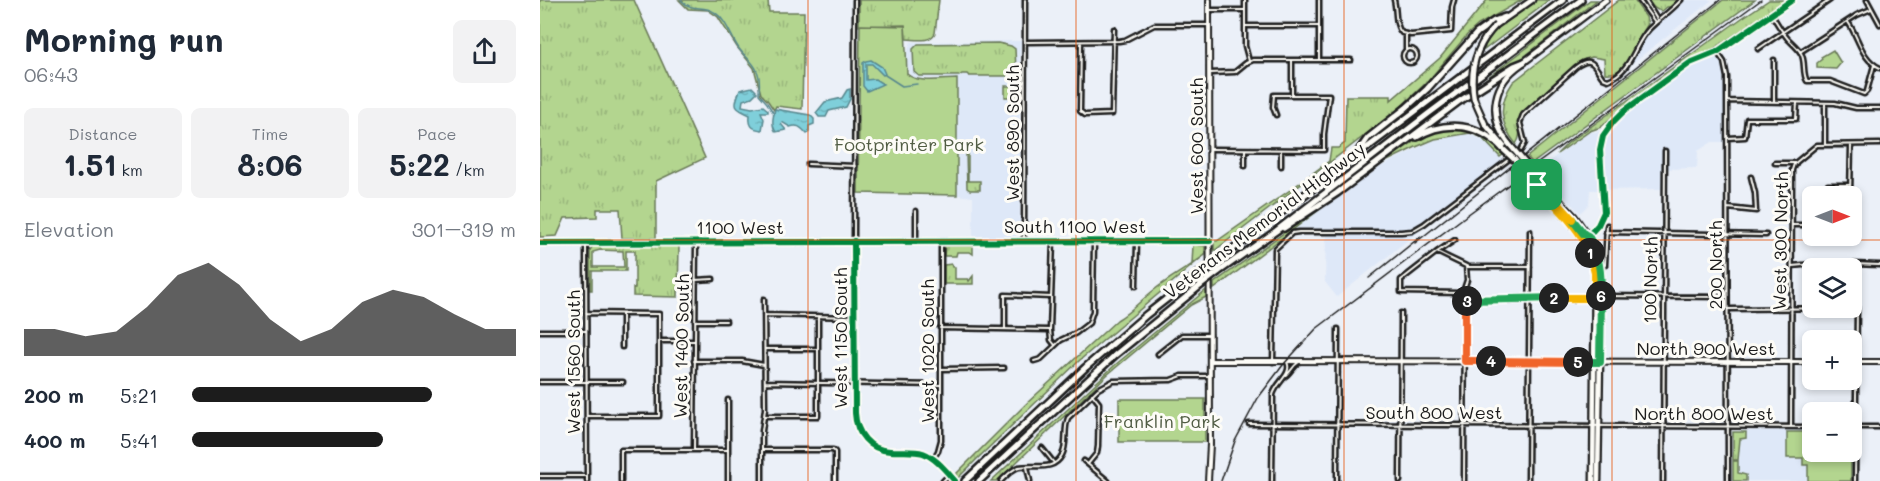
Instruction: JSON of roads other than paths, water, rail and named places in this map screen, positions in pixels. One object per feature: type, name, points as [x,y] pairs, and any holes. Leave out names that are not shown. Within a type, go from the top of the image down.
[{"type":"highway","name":"Veterans Memorial Highway","points":[[966,481],[1086,367],[1146,315],[1563,0]]},
{"type":"highway","name":"Veterans Memorial Highway","points":[[979,481],[1115,355],[1218,272],[1276,231],[1581,0]]},
{"type":"highway","points":[[1355,156],[1365,142],[1430,85],[1476,33],[1505,16]]},
{"type":"highway","points":[[1276,231],[1312,210],[1458,102],[1524,62]]},
{"type":"highway","points":[[1392,152],[1428,131],[1453,126],[1470,128],[1482,133],[1506,147],[1515,157]]},
{"type":"main road","points":[[1532,0],[1505,16],[1484,39],[1476,57],[1472,80],[1474,99],[1485,124],[1536,181],[1574,216],[1594,244],[1600,263],[1601,296],[1593,481]]},
{"type":"main road","points":[[1506,147],[1495,116],[1496,100],[1504,80],[1604,1]]},
{"type":"main road","points":[[1515,157],[1582,237],[1591,254],[1595,271]]},
{"type":"main road","points":[[1588,236],[1596,264],[1597,362]]},
{"type":"main road","points":[[1596,426],[1598,481]]},
{"type":"street","name":"West 1150 South","points":[[855,0],[855,416],[860,434],[867,442],[879,449],[917,452],[933,459]]},
{"type":"street","name":"West 890 South","points":[[1024,242],[1025,0]]},
{"type":"street","name":"West 600 South","points":[[1209,0],[1209,481]]},
{"type":"street","points":[[1245,0],[1245,46],[1249,61]]},
{"type":"street","points":[[1318,0],[1319,60]]},
{"type":"street","points":[[1394,0],[1397,10],[1397,27],[1406,35],[1451,31],[1454,0]]},
{"type":"street","points":[[1639,0],[1657,22]]},
{"type":"street","points":[[1645,0],[1657,22]]},
{"type":"street","points":[[1273,361],[1275,249],[1292,233],[1412,231],[1424,224],[1515,157],[1525,143],[1520,123],[1523,115],[1545,94],[1584,62],[1594,63],[1605,80],[1614,77],[1625,69],[1642,38],[1681,0]]},
{"type":"street","points":[[1588,236],[1598,225],[1604,212],[1600,150],[1603,136],[1613,122],[1624,111],[1690,63],[1717,51],[1792,0]]},
{"type":"street","points":[[1758,49],[1830,0]]},
{"type":"street","points":[[1867,0],[1880,24]]},
{"type":"street","points":[[1800,52],[1871,9]]},
{"type":"street","points":[[1209,10],[1245,10]]},
{"type":"street","points":[[1771,14],[1800,52],[1804,61],[1807,83],[1830,81],[1864,94],[1867,91],[1874,65]]},
{"type":"street","points":[[1848,21],[1865,54],[1874,65],[1880,68]]},
{"type":"street","points":[[1026,42],[1114,42],[1125,40],[1154,26],[1209,25]]},
{"type":"street","points":[[1245,26],[1319,26]]},
{"type":"street","points":[[1081,42],[1080,111],[1085,115],[1111,115],[1114,112],[1114,29]]},
{"type":"street","points":[[1406,35],[1404,59],[1408,63],[1414,62],[1418,57],[1417,52],[1406,50]]},
{"type":"street","name":"200 North","points":[[1717,51],[1724,62],[1726,71],[1728,138],[1728,481]]},
{"type":"street","points":[[1292,60],[1292,95]]},
{"type":"street","points":[[1210,73],[1235,72],[1249,61],[1351,60]]},
{"type":"street","points":[[1774,60],[1774,102]]},
{"type":"street","points":[[1210,150],[1324,150],[1329,95],[1274,95],[1273,107],[1276,115]]},
{"type":"street","points":[[1727,101],[1834,103],[1856,108],[1880,108]]},
{"type":"street","points":[[1728,138],[1745,137],[1747,119],[1796,119],[1797,102]]},
{"type":"street","points":[[1825,103],[1825,144],[1880,144]]},
{"type":"street","name":"West 300 North","points":[[1791,427],[1791,172],[1796,163],[1814,146],[1825,144]]},
{"type":"street","points":[[1828,186],[1850,185],[1851,144]]},
{"type":"street","points":[[1245,150],[1245,166]]},
{"type":"street","points":[[1281,150],[1281,166]]},
{"type":"street","name":"100 North","points":[[1663,481],[1665,151]]},
{"type":"street","points":[[1775,163],[1796,163]]},
{"type":"street","points":[[808,164],[855,166]]},
{"type":"street","points":[[1728,208],[1756,211],[1755,193],[1750,177]]},
{"type":"street","points":[[916,211],[916,242]]},
{"type":"street","points":[[1605,265],[1607,225]]},
{"type":"street","points":[[1792,225],[1802,225]]},
{"type":"street","points":[[1528,481],[1530,231]]},
{"type":"street","points":[[1606,232],[1766,236]]},
{"type":"street","points":[[1455,240],[1401,280],[1401,292],[1462,293]]},
{"type":"street","points":[[1053,241],[1050,330],[1051,340],[1055,345]]},
{"type":"street","points":[[1034,361],[1041,359],[1055,345],[1076,333],[1089,322],[1092,316],[1094,241]]},
{"type":"street","points":[[1136,286],[1137,241]]},
{"type":"street","name":"South 1100 West","points":[[941,242],[1210,241]]},
{"type":"street","name":"West 1400 South","points":[[694,450],[696,242]]},
{"type":"street","name":"1100 West","points":[[540,243],[941,242]]},
{"type":"street","name":"West 1020 South","points":[[933,459],[940,444],[941,242]]},
{"type":"street","name":"West 1560 South","points":[[586,243],[587,481]]},
{"type":"street","points":[[1437,252],[1466,266],[1530,267]]},
{"type":"street","points":[[1792,266],[1880,265]]},
{"type":"street","points":[[1464,481],[1466,301],[1462,293],[1467,280],[1466,266]]},
{"type":"street","points":[[695,280],[713,279]]},
{"type":"street","points":[[1005,329],[1005,296],[1051,297]]},
{"type":"street","points":[[1601,296],[1728,297]]},
{"type":"street","points":[[1466,301],[1595,298]]},
{"type":"street","points":[[762,481],[762,431],[765,416],[764,299]]},
{"type":"street","points":[[1728,309],[1857,308],[1857,330]]},
{"type":"street","points":[[586,313],[659,314],[659,416],[587,416]]},
{"type":"street","points":[[1400,481],[1401,313]]},
{"type":"street","points":[[622,314],[622,347]]},
{"type":"street","points":[[764,315],[855,316]]},
{"type":"street","points":[[765,416],[818,416],[818,316]]},
{"type":"street","points":[[695,321],[726,321]]},
{"type":"street","points":[[940,328],[1050,330]]},
{"type":"street","points":[[1336,481],[1338,329]]},
{"type":"street","points":[[540,331],[586,331]]},
{"type":"street","points":[[1158,354],[1182,335],[1210,335]]},
{"type":"street","points":[[659,341],[695,341]]},
{"type":"street","points":[[765,349],[818,349]]},
{"type":"street","points":[[694,361],[742,361],[764,365]]},
{"type":"street","points":[[1210,361],[1308,361]]},
{"type":"street","points":[[1273,361],[1308,361]]},
{"type":"street","name":"North 900 West","points":[[1308,361],[1802,362]]},
{"type":"street","points":[[1284,377],[1289,368],[1287,362]]},
{"type":"street","points":[[1272,481],[1274,391],[1295,364],[1300,362]]},
{"type":"street","points":[[1862,362],[1880,362]]},
{"type":"street","points":[[940,369],[1004,368]]},
{"type":"street","points":[[1001,481],[1019,467],[1054,464],[1064,451],[1065,426],[1068,418],[1102,386],[1118,381],[1171,380],[1182,376],[1210,376]]},
{"type":"street","points":[[540,382],[623,382]]},
{"type":"street","points":[[765,382],[940,386]]},
{"type":"street","points":[[1088,464],[1096,456],[1098,446],[1099,403],[1092,394]]},
{"type":"street","points":[[728,400],[728,481]]},
{"type":"street","name":"South 800 West","points":[[1249,424],[1596,426]]},
{"type":"street","name":"North 800 West","points":[[1596,426],[1802,427]]},
{"type":"street","points":[[1862,428],[1880,427]]},
{"type":"street","points":[[1042,448],[1054,464]]},
{"type":"street","points":[[621,481],[621,450],[727,450]]},
{"type":"street","points":[[762,450],[834,451],[835,481]]},
{"type":"street","points":[[933,459],[955,481]]},
{"type":"street","points":[[1084,461],[1107,481]]},
{"type":"street","points":[[1855,462],[1855,481]]},
{"type":"street","points":[[1027,467],[1030,481]]},
{"type":"street","points":[[943,481],[949,475]]},
{"type":"street","points":[[540,476],[587,476]]},
{"type":"water","points":[[871,60],[882,67],[885,74],[883,75],[872,64],[866,64],[866,80],[875,79],[883,84],[867,91],[863,86],[863,63]]},
{"type":"water","points":[[752,87],[757,92],[752,97],[743,100],[742,106],[752,108],[763,106],[768,110],[768,112],[761,112],[764,119],[762,130],[755,129],[750,124],[750,115],[736,106],[740,90]]},
{"type":"water","points":[[850,89],[850,99],[846,107],[829,111],[826,117],[819,117],[816,113],[825,102],[842,98]]},
{"type":"water","points":[[775,109],[810,115],[814,119],[814,124],[809,126],[807,134],[800,127],[790,127],[782,122],[786,130],[776,132],[773,124]]},
{"type":"waterway","points":[[681,0],[685,4],[710,10],[718,15],[740,50],[756,68],[759,94],[774,114]]},
{"type":"waterway","points":[[885,75],[902,86],[917,84]]},
{"type":"railway","points":[[1415,243],[1720,0]]},
{"type":"railway","points":[[1221,481],[1235,441],[1258,398],[1283,365],[1316,329],[1467,215],[1761,0]]},
{"type":"railway","points":[[1369,278],[1420,237]]},
{"type":"park label","name":"Footprinter Park","points":[[909,144]]},
{"type":"park label","name":"Franklin Park","points":[[1162,421]]}]
